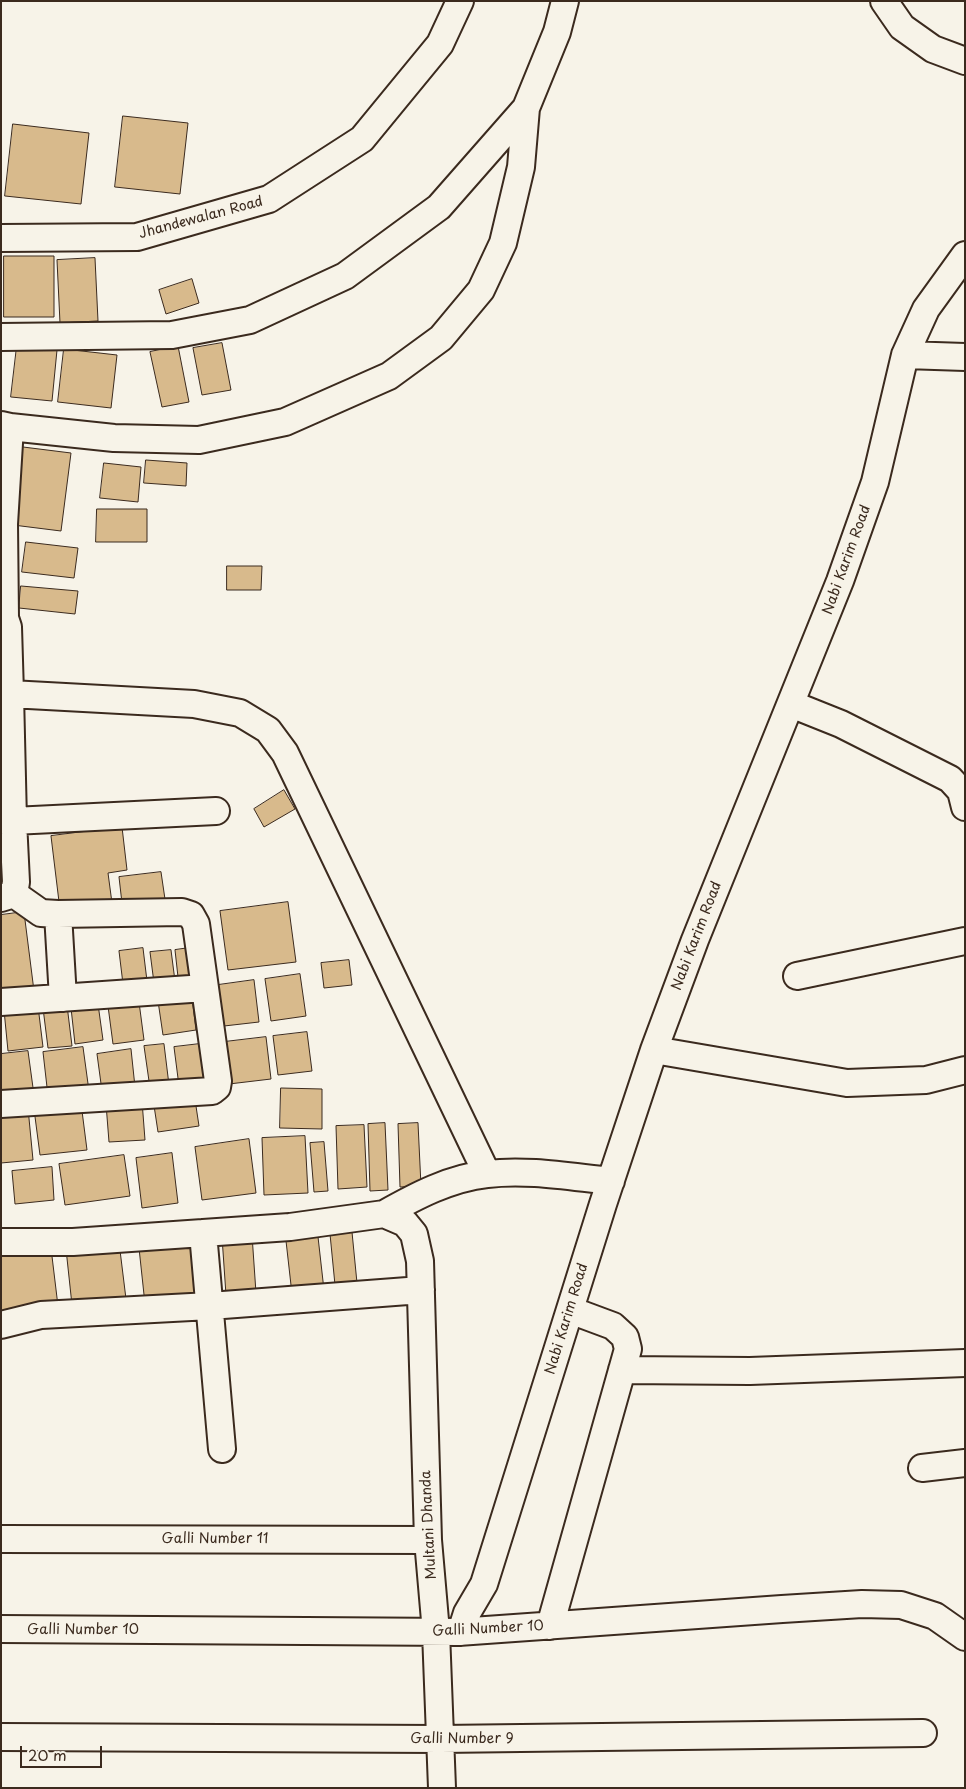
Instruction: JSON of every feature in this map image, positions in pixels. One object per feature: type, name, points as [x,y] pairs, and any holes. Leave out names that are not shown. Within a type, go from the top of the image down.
[{"type":"street","name":"Jhandewalan Road","points":[[1,238],[137,237],[269,199],[362,139],[440,44],[460,1]]},
{"type":"street","points":[[1,1104],[212,1091],[217,1087],[218,1081],[196,924],[192,915],[182,912],[58,914],[41,912],[8,896],[16,882],[7,820],[6,693],[8,627],[3,617],[2,524],[6,426],[114,438],[199,440],[285,422],[389,376],[441,338],[482,290],[504,243],[521,167],[526,108],[558,32],[565,1]]},
{"type":"street","points":[[884,1],[902,27],[933,49],[965,61]]},
{"type":"street","points":[[1,337],[172,335],[250,320],[345,276],[439,207],[526,108]]},
{"type":"street","name":"Nabi Karim Road","points":[[452,1632],[467,1613],[484,1584],[654,1050],[695,940],[840,581],[875,482],[905,355],[926,308],[965,254]]},
{"type":"street","points":[[905,355],[965,357]]},
{"type":"street","points":[[6,693],[194,704],[240,713],[268,730],[285,753],[487,1174]]},
{"type":"street","points":[[790,704],[841,724],[950,779],[961,791],[965,807]]},
{"type":"street","points":[[7,820],[216,811]]},
{"type":"street","points":[[58,914],[63,998]]},
{"type":"street","points":[[797,976],[965,941]]},
{"type":"street","points":[[1,1002],[206,988]]},
{"type":"street","points":[[654,1050],[847,1083],[926,1080],[965,1070]]},
{"type":"street","points":[[1,1242],[73,1242],[203,1233],[290,1226],[384,1214],[419,1194],[449,1183],[487,1174],[532,1173],[611,1181]]},
{"type":"street","name":"Multani Dhanda","points":[[384,1214],[405,1223],[414,1234],[420,1261],[428,1540],[452,1632],[441,1739],[442,1788]]},
{"type":"street","points":[[203,1233],[222,1449]]},
{"type":"street","points":[[1,1325],[41,1315],[210,1306],[421,1290]]},
{"type":"street","points":[[550,1626],[628,1348],[625,1336],[613,1326],[570,1310]]},
{"type":"street","points":[[622,1370],[750,1371],[965,1363]]},
{"type":"street","points":[[922,1468],[965,1463]]},
{"type":"street","name":"Galli Number 11","points":[[1,1539],[428,1540]]},
{"type":"street","name":"Galli Number 10","points":[[1,1629],[452,1632],[862,1604],[901,1604],[934,1616],[965,1637]]},
{"type":"street","name":"Galli Number 9","points":[[1,1737],[441,1739],[923,1733]]},
{"type":"building","points":[[123,116],[188,123],[180,194],[115,187]]},
{"type":"building","points":[[13,124],[89,133],[81,204],[5,196]]},
{"type":"building","points":[[4,256],[54,256],[54,317],[4,317]]},
{"type":"building","points":[[95,258],[98,321],[60,323],[57,260]]},
{"type":"building","points":[[192,279],[199,303],[166,314],[159,290]]},
{"type":"building","points":[[222,343],[231,390],[202,395],[193,348]]},
{"type":"building","points":[[17,346],[57,350],[52,401],[11,397]]},
{"type":"building","points":[[178,346],[189,402],[162,407],[150,352]]},
{"type":"building","points":[[64,349],[117,355],[111,408],[58,402]]},
{"type":"building","points":[[15,446],[71,453],[61,531],[5,524]]},
{"type":"building","points":[[146,460],[187,463],[186,486],[144,483]]},
{"type":"building","points":[[104,463],[141,467],[138,502],[100,498]]},
{"type":"building","points":[[97,509],[147,509],[147,542],[96,542]]},
{"type":"building","points":[[26,542],[78,548],[74,578],[22,572]]},
{"type":"building","points":[[227,566],[262,566],[261,590],[227,590]]},
{"type":"building","points":[[21,586],[78,591],[75,614],[19,608]]},
{"type":"building","points":[[284,790],[295,809],[264,827],[254,809]]},
{"type":"building","points":[[122,827],[127,870],[108,873],[112,903],[60,910],[51,836]]},
{"type":"building","points":[[161,872],[166,906],[123,912],[119,877]]},
{"type":"building","points":[[288,902],[296,962],[228,970],[220,911]]},
{"type":"building","points":[[24,912],[34,991],[1,995],[1,915]]},
{"type":"building","points":[[196,947],[199,974],[178,977],[175,950]]},
{"type":"building","points":[[143,948],[147,981],[123,984],[119,951]]},
{"type":"building","points":[[171,950],[175,981],[154,983],[150,952]]},
{"type":"building","points":[[349,960],[352,985],[324,988],[321,963]]},
{"type":"building","points":[[300,974],[306,1016],[271,1021],[265,979]]},
{"type":"building","points":[[254,980],[259,1022],[224,1026],[218,985]]},
{"type":"building","points":[[192,997],[196,1030],[163,1035],[158,1001]]},
{"type":"building","points":[[139,1002],[144,1040],[113,1044],[108,1006]]},
{"type":"building","points":[[98,1004],[103,1040],[75,1044],[71,1008]]},
{"type":"building","points":[[67,1005],[72,1046],[48,1048],[43,1008]]},
{"type":"building","points":[[38,1006],[43,1047],[8,1051],[4,1010]]},
{"type":"building","points":[[307,1032],[312,1071],[278,1075],[273,1036]]},
{"type":"building","points":[[266,1037],[271,1079],[229,1084],[224,1042]]},
{"type":"building","points":[[208,1043],[213,1082],[179,1086],[174,1047]]},
{"type":"building","points":[[164,1044],[169,1085],[150,1088],[144,1046]]},
{"type":"building","points":[[83,1047],[89,1091],[48,1096],[43,1052]]},
{"type":"building","points":[[131,1049],[135,1087],[102,1091],[97,1054]]},
{"type":"building","points":[[28,1051],[34,1095],[1,1099],[1,1054]]},
{"type":"building","points":[[281,1088],[322,1089],[322,1129],[280,1128]]},
{"type":"building","points":[[194,1093],[199,1126],[158,1132],[153,1099]]},
{"type":"building","points":[[142,1101],[145,1140],[109,1142],[106,1104]]},
{"type":"building","points":[[81,1103],[87,1150],[40,1155],[34,1109]]},
{"type":"building","points":[[28,1108],[33,1160],[1,1163],[1,1111]]},
{"type":"building","points":[[385,1123],[388,1190],[370,1191],[368,1124]]},
{"type":"building","points":[[418,1123],[421,1186],[400,1187],[398,1124]]},
{"type":"building","points":[[364,1125],[367,1187],[338,1189],[336,1126]]},
{"type":"building","points":[[305,1136],[308,1193],[264,1195],[262,1138]]},
{"type":"building","points":[[249,1139],[256,1193],[202,1200],[195,1147]]},
{"type":"building","points":[[324,1142],[328,1191],[314,1192],[310,1143]]},
{"type":"building","points":[[172,1153],[178,1203],[142,1208],[136,1158]]},
{"type":"building","points":[[124,1155],[130,1196],[65,1205],[59,1164]]},
{"type":"building","points":[[52,1167],[54,1200],[15,1204],[12,1171]]},
{"type":"building","points":[[317,1228],[324,1290],[292,1294],[285,1232]]},
{"type":"building","points":[[352,1232],[357,1283],[335,1285],[330,1234]]},
{"type":"building","points":[[252,1235],[256,1293],[226,1295],[222,1237]]},
{"type":"building","points":[[119,1242],[126,1299],[72,1305],[66,1249]]},
{"type":"building","points":[[191,1242],[197,1298],[145,1304],[139,1248]]},
{"type":"building","points":[[51,1248],[58,1306],[1,1312],[1,1253]]}]
